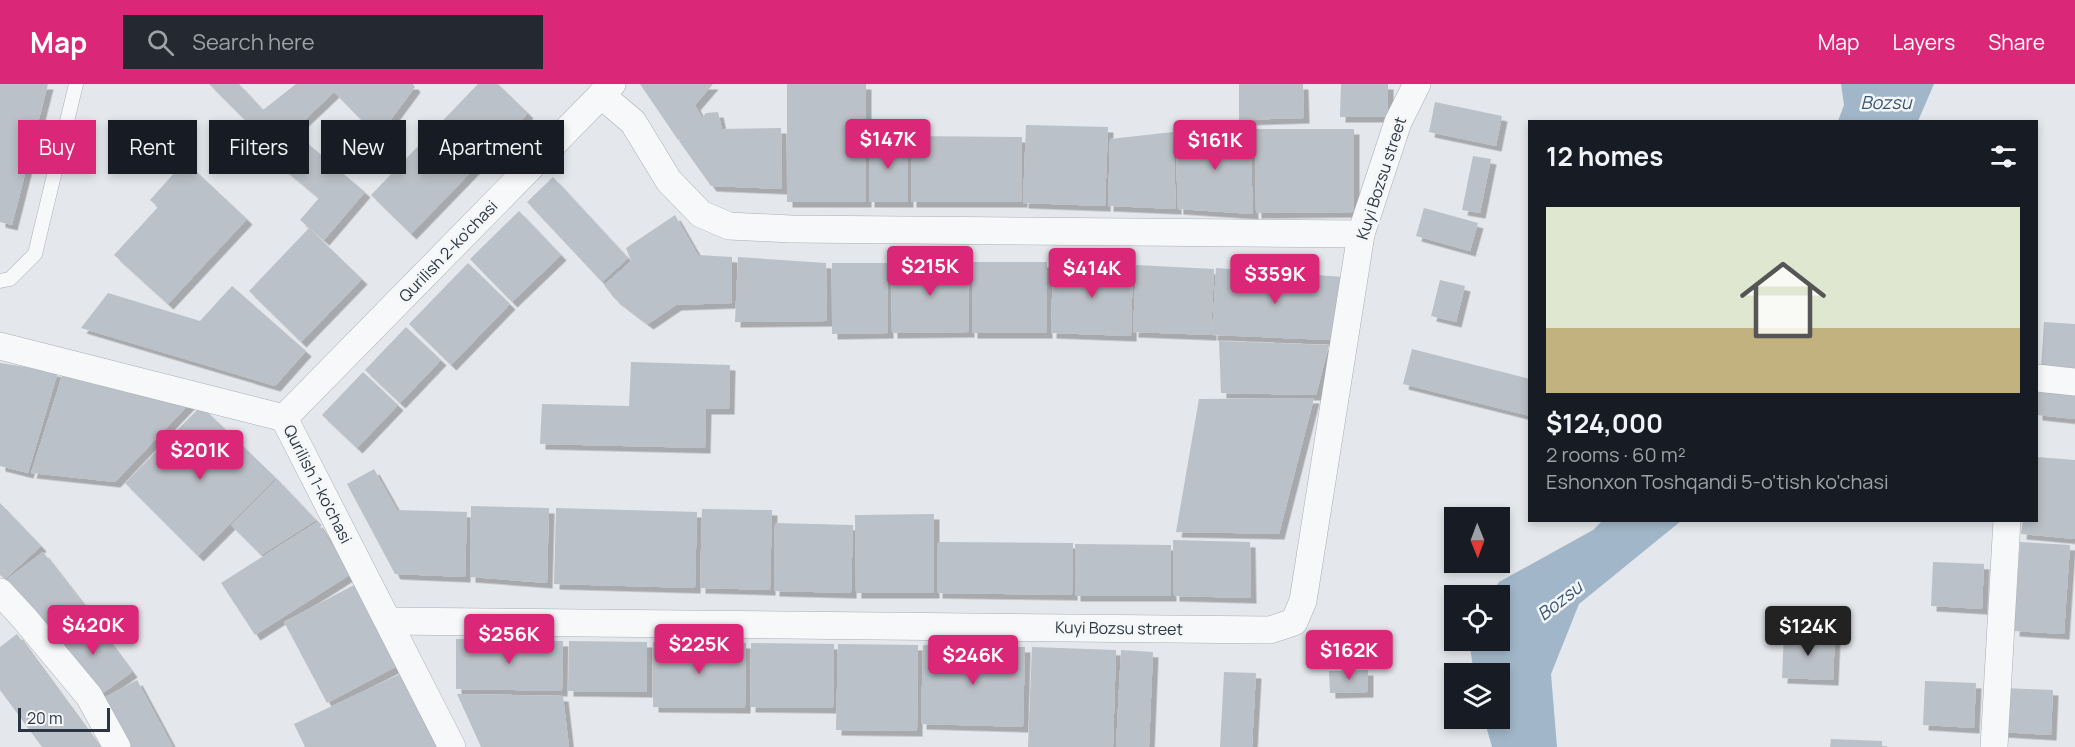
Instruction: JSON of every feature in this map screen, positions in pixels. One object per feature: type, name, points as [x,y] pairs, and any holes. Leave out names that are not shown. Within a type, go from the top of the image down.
[{"type":"street","name":"Kuyi Bozsu street","points":[[389,621],[1270,630],[1294,622],[1303,601],[1361,234],[1398,122],[1417,84]]},
{"type":"street","points":[[606,89],[633,122],[669,181],[701,214],[729,226],[791,229],[1361,234]]},
{"type":"street","name":"Qurilish 2-ko'chasi","points":[[284,418],[606,89]]},
{"type":"street","name":"Qurilish 1-ko'chasi","points":[[0,346],[284,418],[452,747]]},
{"type":"street","points":[[2038,378],[2075,382]]},
{"type":"street","points":[[1994,747],[2007,522]]},
{"type":"street","points":[[0,592],[89,696],[117,747]]},
{"type":"lane","points":[[0,281],[10,279],[35,254],[76,84]]},
{"type":"water","name":"Bozsu","points":[[1841,84],[1934,84],[1918,120],[1838,120],[1844,105]]},
{"type":"water","name":"Bozsu","points":[[1601,522],[1680,522],[1579,604],[1551,674],[1557,747],[1492,747],[1487,729],[1510,729],[1510,663],[1472,663],[1471,651],[1510,651],[1510,585],[1497,585],[1593,530]]},
{"type":"building","points":[[0,84],[48,84],[39,120],[18,120],[18,174],[25,174],[12,225],[0,222]]},
{"type":"building","points":[[209,84],[239,84],[263,110],[296,84],[413,84],[415,87],[391,120],[361,120],[334,92],[305,120],[245,120]]},
{"type":"building","points":[[478,84],[498,84],[528,113],[521,120],[443,120]]},
{"type":"building","points":[[640,84],[713,84],[695,105],[702,118],[706,113],[718,112],[722,129],[781,128],[782,189],[711,186],[679,141],[695,125],[678,140]]},
{"type":"building","points":[[787,84],[866,84],[866,202],[787,202]]},
{"type":"building","points":[[1239,84],[1303,84],[1304,118],[1239,120]]},
{"type":"building","points":[[1341,84],[1388,84],[1388,117],[1340,117]]},
{"type":"building","points":[[1435,102],[1502,116],[1496,146],[1429,132]]},
{"type":"building","points":[[1026,125],[1108,127],[1105,206],[1023,203]]},
{"type":"building","points":[[1255,129],[1354,129],[1354,212],[1256,213]]},
{"type":"building","points":[[1250,130],[1253,214],[1178,209],[1175,132]]},
{"type":"building","points":[[1173,132],[1176,209],[1108,206],[1110,139]]},
{"type":"building","points":[[911,136],[1022,137],[1022,202],[911,202]]},
{"type":"building","points":[[869,137],[908,137],[908,202],[869,202]]},
{"type":"building","points":[[309,145],[321,155],[321,174],[344,174],[365,192],[324,240],[300,220],[319,198],[290,174],[309,174]]},
{"type":"building","points":[[418,146],[418,174],[469,174],[411,234],[371,195],[391,174],[406,174],[406,159]]},
{"type":"building","points":[[1473,156],[1491,159],[1480,213],[1462,210]]},
{"type":"building","points":[[197,172],[247,219],[168,304],[114,255],[158,207],[150,200],[173,174]]},
{"type":"building","points":[[553,177],[628,258],[602,282],[527,202]]},
{"type":"building","points":[[1424,208],[1478,223],[1470,251],[1416,236]]},
{"type":"building","points":[[519,211],[561,255],[512,302],[470,259]]},
{"type":"building","points":[[675,215],[698,255],[732,257],[732,303],[676,305],[648,324],[614,298],[604,285],[631,261],[626,248]]},
{"type":"building","points":[[309,228],[362,279],[301,342],[249,291]]},
{"type":"building","points":[[738,257],[826,263],[827,321],[735,322]]},
{"type":"building","points":[[891,262],[968,262],[969,332],[892,333]]},
{"type":"building","points":[[972,262],[1047,262],[1047,333],[972,333]]},
{"type":"building","points":[[1053,262],[1133,264],[1131,336],[1051,333]]},
{"type":"building","points":[[468,263],[510,304],[451,365],[409,324]]},
{"type":"building","points":[[832,263],[887,263],[888,333],[832,334]]},
{"type":"building","points":[[1136,265],[1214,269],[1211,335],[1133,332]]},
{"type":"building","points":[[1216,268],[1344,277],[1331,340],[1212,335]]},
{"type":"building","points":[[1440,280],[1465,286],[1456,322],[1431,316]]},
{"type":"building","points":[[232,286],[306,351],[275,386],[81,328],[108,293],[200,321]]},
{"type":"building","points":[[2044,322],[2075,324],[2075,368],[2041,367]]},
{"type":"building","points":[[406,327],[441,360],[400,403],[365,370]]},
{"type":"building","points":[[1219,341],[1329,345],[1316,395],[1221,393]]},
{"type":"building","points":[[1412,349],[1528,378],[1528,415],[1403,384]]},
{"type":"building","points":[[631,362],[730,365],[729,409],[706,409],[705,448],[540,444],[542,404],[629,406]]},
{"type":"building","points":[[0,363],[58,372],[28,473],[0,466]]},
{"type":"building","points":[[363,372],[398,405],[357,448],[322,415]]},
{"type":"building","points":[[63,373],[191,402],[115,482],[31,473]]},
{"type":"building","points":[[2038,382],[2075,386],[2075,419],[2038,415]]},
{"type":"building","points":[[1314,398],[1279,534],[1176,532],[1199,399]]},
{"type":"building","points":[[201,406],[276,478],[198,556],[125,483]]},
{"type":"building","points":[[2038,457],[2075,460],[2075,539],[2021,534],[2023,522],[2038,522]]},
{"type":"building","points":[[374,469],[397,510],[467,512],[465,577],[395,574],[347,484]]},
{"type":"building","points":[[277,479],[316,520],[261,555],[231,525]]},
{"type":"building","points":[[0,503],[41,546],[5,579],[0,575]]},
{"type":"building","points":[[471,506],[549,508],[547,583],[470,577]]},
{"type":"building","points":[[556,508],[697,512],[695,588],[554,584]]},
{"type":"building","points":[[702,509],[772,510],[770,590],[700,588]]},
{"type":"building","points":[[934,514],[934,593],[856,593],[855,515]]},
{"type":"building","points":[[317,522],[351,574],[255,635],[221,583]]},
{"type":"building","points":[[775,523],[853,525],[851,593],[774,591]]},
{"type":"building","points":[[1173,540],[1250,542],[1251,598],[1174,596]]},
{"type":"building","points":[[938,542],[1073,543],[1072,595],[937,593]]},
{"type":"building","points":[[2020,542],[2070,545],[2064,634],[2014,631]]},
{"type":"building","points":[[1075,544],[1171,545],[1171,596],[1075,596]]},
{"type":"building","points":[[43,552],[88,610],[51,637],[6,580]]},
{"type":"building","points":[[1933,562],[1984,564],[1982,609],[1931,606]]},
{"type":"building","points":[[356,584],[399,665],[327,703],[284,622]]},
{"type":"building","points":[[89,614],[132,672],[96,698],[53,638]]},
{"type":"building","points":[[1784,633],[1835,636],[1833,680],[1782,678]]},
{"type":"building","points":[[17,634],[100,747],[42,747],[0,690],[0,647]]},
{"type":"building","points":[[456,639],[563,641],[562,691],[456,689]]},
{"type":"building","points":[[569,641],[647,642],[647,692],[568,691]]},
{"type":"building","points":[[653,642],[746,643],[745,708],[653,707]]},
{"type":"building","points":[[751,643],[834,644],[833,708],[750,707]]},
{"type":"building","points":[[838,644],[918,645],[917,731],[836,730]]},
{"type":"building","points":[[923,645],[1025,647],[1023,727],[921,724]]},
{"type":"building","points":[[1032,647],[1116,650],[1113,747],[1028,747]]},
{"type":"building","points":[[1121,650],[1153,652],[1149,747],[1116,747]]},
{"type":"building","points":[[1368,670],[1368,692],[1330,693],[1329,671]]},
{"type":"building","points":[[1224,672],[1256,673],[1252,747],[1220,747]]},
{"type":"building","points":[[402,673],[437,747],[305,747],[294,724]]},
{"type":"building","points":[[137,680],[173,747],[122,747],[98,701]]},
{"type":"building","points":[[1925,681],[1976,683],[1974,728],[1923,725]]},
{"type":"building","points":[[2002,688],[2053,690],[2051,735],[2000,732]]},
{"type":"building","points":[[457,694],[563,696],[569,747],[481,747]]},
{"type":"building","points":[[1831,739],[1882,741],[1882,747],[1830,747]]}]
